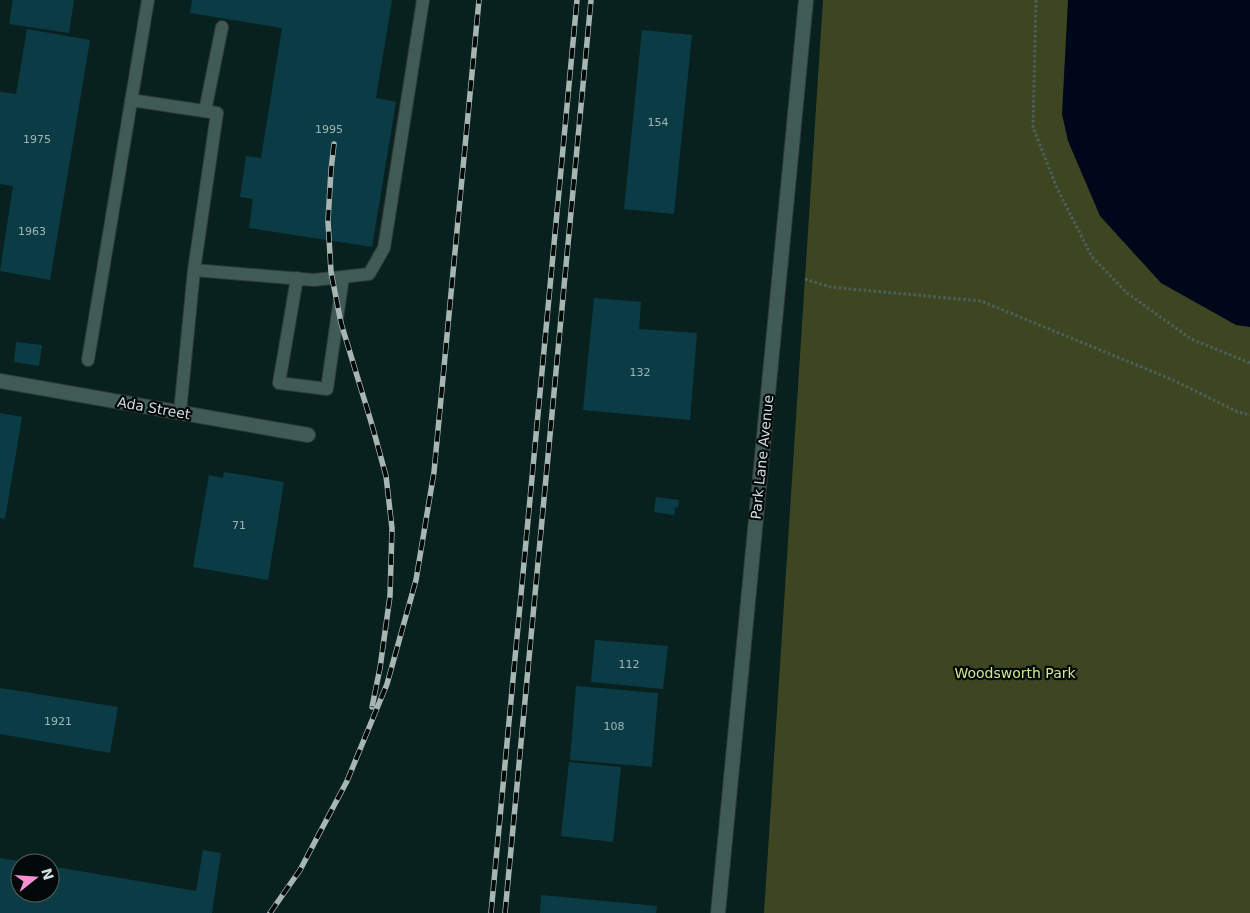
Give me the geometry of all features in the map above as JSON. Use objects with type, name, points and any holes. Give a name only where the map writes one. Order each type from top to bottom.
[{"type":"street","name":"Park Lane Avenue","points":[[718,913],[806,0]]},
{"type":"street","name":"Ada Street","points":[[0,381],[308,435]]},
{"type":"lane","points":[[88,360],[148,0]]},
{"type":"lane","points":[[194,270],[314,280],[369,274],[384,248],[423,0]]},
{"type":"lane","points":[[205,111],[222,27]]},
{"type":"lane","points":[[131,100],[217,113],[194,270],[180,412]]},
{"type":"lane","points":[[297,278],[280,383],[327,389],[343,277]]},
{"type":"path","points":[[1036,0],[1033,128],[1057,188],[1092,257],[1127,293],[1191,339],[1250,363]]},
{"type":"path","points":[[805,279],[830,287],[981,301],[1173,380],[1238,412],[1250,415]]},
{"type":"green space","name":"Woodsworth Park","points":[[823,0],[1250,0],[1250,913],[764,913]]},
{"type":"water","points":[[1068,0],[1250,0],[1250,327],[1236,325],[1161,283],[1100,216],[1068,141],[1062,114]]},
{"type":"building","points":[[13,0],[74,0],[69,33],[9,24]]},
{"type":"building","points":[[192,0],[392,0],[376,98],[396,102],[372,247],[249,228],[253,199],[240,197],[246,156],[261,158],[282,28],[190,13]]},
{"type":"building","points":[[27,29],[90,40],[50,280],[0,271],[13,186],[0,184],[0,92],[16,94]]},
{"type":"building","points":[[642,30],[692,35],[674,214],[624,209]]},
{"type":"building","points":[[594,298],[641,302],[639,329],[697,333],[690,420],[583,410]]},
{"type":"building","points":[[16,342],[42,345],[39,366],[14,362]]},
{"type":"building","points":[[0,413],[22,417],[5,519],[0,518]]},
{"type":"building","points":[[224,472],[284,482],[268,580],[193,567],[209,475],[223,478]]},
{"type":"building","points":[[656,497],[679,500],[678,508],[675,507],[674,515],[654,512]]},
{"type":"building","points":[[595,640],[668,646],[663,689],[591,682]]},
{"type":"building","points":[[576,686],[658,693],[652,767],[570,760]]},
{"type":"building","points":[[0,688],[118,707],[110,753],[0,734]]},
{"type":"building","points":[[569,762],[621,767],[613,842],[561,836]]},
{"type":"building","points":[[203,850],[221,853],[212,913],[0,913],[0,858],[10,860],[10,903],[60,903],[60,868],[196,891]]},
{"type":"building","points":[[541,895],[657,906],[656,913],[540,913]]},
{"type":"railway","points":[[270,913],[300,870],[347,781],[387,684],[416,580],[434,472],[479,0]]},
{"type":"railway","points":[[491,913],[577,0]]},
{"type":"railway","points":[[505,913],[591,0]]},
{"type":"railway","points":[[334,144],[328,221],[331,272],[341,323],[386,476],[392,528],[390,596],[380,668],[372,707]]}]
